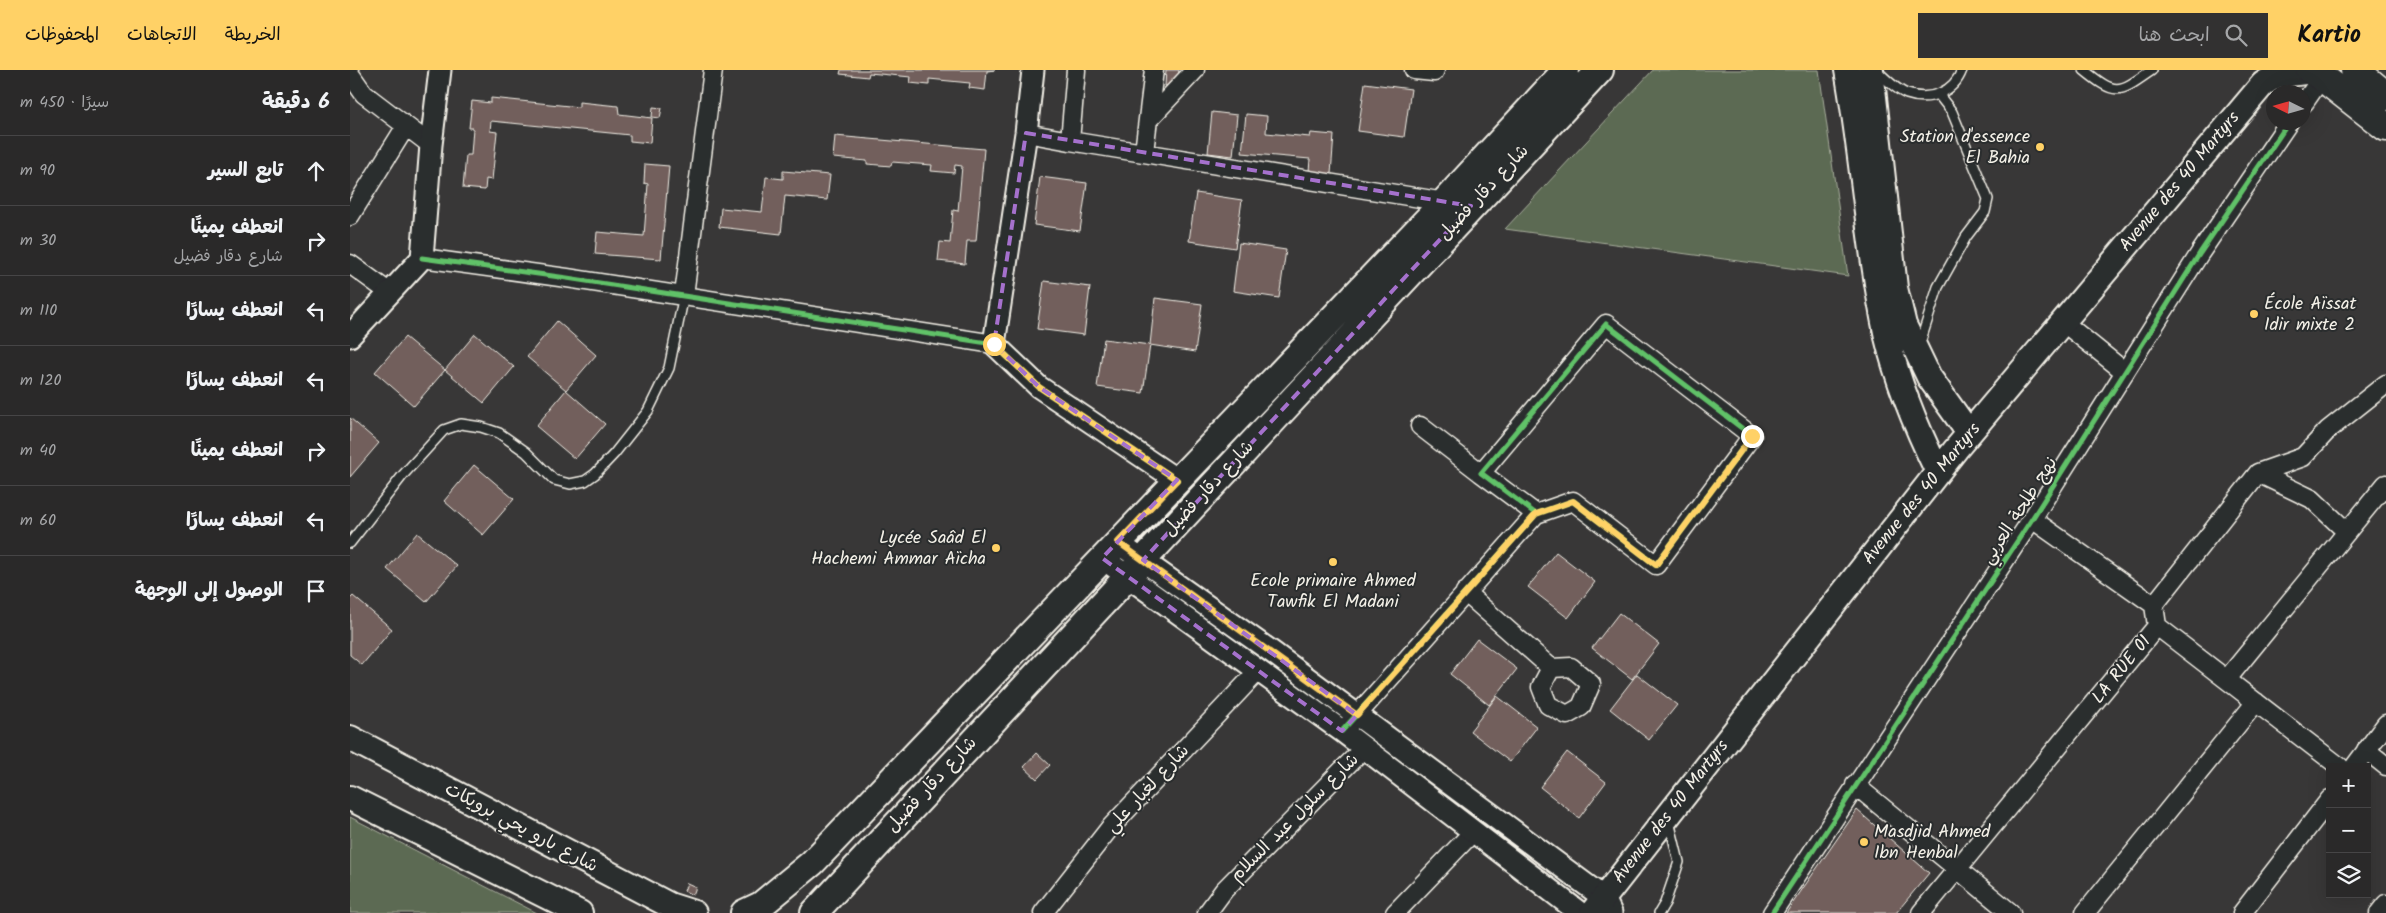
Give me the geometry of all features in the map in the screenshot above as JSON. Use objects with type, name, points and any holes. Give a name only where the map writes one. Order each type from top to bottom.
[{"type":"highway","points":[[2355,70],[2386,96]]},
{"type":"highway","points":[[2315,73],[2386,127]]},
{"type":"main road","name":"شارع دقار فضيل","points":[[744,913],[761,905],[812,863],[1444,202],[1566,70]]},
{"type":"main road","name":"شارع دقار فضيل","points":[[815,911],[1471,206],[1600,70]]},
{"type":"main road","points":[[1847,70],[1904,324],[1916,353],[1929,377],[1969,433]]},
{"type":"main road","points":[[1871,70],[1879,295],[1887,338],[1902,388],[1918,430],[1938,472]]},
{"type":"main road","points":[[2264,77],[2315,73]]},
{"type":"main road","name":"Avenue des 40 Martyrs","points":[[1602,908],[1668,817],[1969,433],[2264,77]]},
{"type":"main road","name":"شارع بارو يحي برويكات","points":[[350,738],[669,905],[694,913]]},
{"type":"main road","points":[[350,798],[580,913]]},
{"type":"street","points":[[350,336],[422,258],[431,145],[440,70]]},
{"type":"street","points":[[684,295],[713,70]]},
{"type":"street","points":[[994,344],[1034,70]]},
{"type":"street","points":[[1070,141],[1076,70]]},
{"type":"street","points":[[1144,152],[1154,70]]},
{"type":"street","points":[[1149,119],[1195,70]]},
{"type":"street","points":[[1414,70],[1434,72],[1435,70]]},
{"type":"street","points":[[2311,85],[2315,73]]},
{"type":"street","points":[[350,74],[364,94],[431,145]]},
{"type":"street","points":[[350,216],[406,126]]},
{"type":"street","name":"نهج طلحة العربي","points":[[1772,913],[2032,519],[2200,253],[2284,130]]},
{"type":"street","points":[[1026,133],[1471,206]]},
{"type":"street","points":[[422,258],[684,295],[994,344],[1039,387],[1177,480]]},
{"type":"street","points":[[350,264],[390,293]]},
{"type":"street","points":[[2062,322],[2125,372]]},
{"type":"street","points":[[1342,731],[1536,514],[1573,501],[1656,565],[1752,436],[1606,324],[1481,473]]},
{"type":"street","points":[[2032,519],[2154,605],[2258,473],[2303,457],[2328,430],[2386,384]]},
{"type":"street","points":[[1420,426],[1536,514]]},
{"type":"street","points":[[2258,473],[2312,499],[2347,532]]},
{"type":"street","points":[[2227,680],[2386,484]]},
{"type":"street","points":[[1110,550],[1259,670],[1580,913]]},
{"type":"street","points":[[1135,569],[1357,715],[1602,908]]},
{"type":"street","points":[[1465,592],[1551,668]]},
{"type":"street","name":"LA RUE 01","points":[[1921,913],[1959,870],[2158,626],[2154,605]]},
{"type":"street","points":[[2158,626],[2335,763]]},
{"type":"street","name":"شارع لغبار علي","points":[[1043,913],[1109,829],[1259,670]]},
{"type":"street","points":[[2085,913],[2256,702]]},
{"type":"street","points":[[2357,763],[2386,724]]},
{"type":"street","name":"شارع سلول عبد السلام","points":[[1207,913],[1224,890],[1364,748]]},
{"type":"street","points":[[2366,750],[2386,766]]},
{"type":"street","points":[[1855,785],[2011,913]]},
{"type":"street","points":[[2242,913],[2326,804]]},
{"type":"street","points":[[1395,913],[1474,832]]},
{"type":"street","points":[[2379,913],[2386,904]]},
{"type":"lane","points":[[1876,70],[1908,94],[1930,96],[1948,91],[1955,85],[1962,70]]},
{"type":"lane","points":[[2084,70],[2107,88],[2126,88],[2152,70]]},
{"type":"lane","points":[[1916,353],[1938,287],[1966,237],[1985,212],[1988,199],[1952,112],[1938,94]]},
{"type":"lane","points":[[350,543],[403,475],[444,430],[461,424],[481,427],[499,433],[526,452],[554,480],[570,484],[584,481],[595,474],[614,454],[648,411],[669,368],[684,295]]},
{"type":"lane","points":[[1659,913],[1666,902],[1679,862],[1668,817]]},
{"type":"highlighted area","points":[[1026,133],[1471,206],[1143,560],[1357,715],[1342,731],[1102,558],[1177,480],[1039,387],[994,344]]},
{"type":"green space","points":[[1653,70],[1819,70],[1848,276],[1505,229]]},
{"type":"green space","points":[[350,817],[537,913],[350,913]]},
{"type":"building","points":[[841,70],[995,70],[987,71],[985,90],[969,88],[970,83],[929,79],[929,85],[910,83],[911,77],[869,73],[868,77],[840,74]]},
{"type":"building","points":[[1166,70],[1179,70],[1177,87],[1165,86]]},
{"type":"building","points":[[1365,83],[1411,89],[1404,137],[1358,131]]},
{"type":"building","points":[[491,98],[579,107],[579,102],[618,106],[619,114],[652,118],[650,143],[630,141],[630,135],[491,121],[490,131],[497,132],[492,180],[486,179],[485,190],[463,188],[466,155],[471,155],[473,128],[469,128],[472,101],[491,103]]},
{"type":"building","points":[[653,107],[662,108],[660,118],[652,117]]},
{"type":"building","points":[[1212,112],[1237,115],[1233,156],[1208,153]]},
{"type":"building","points":[[1246,114],[1267,116],[1266,133],[1310,137],[1311,133],[1334,135],[1331,174],[1309,171],[1310,159],[1242,153]]},
{"type":"building","points":[[835,136],[984,149],[976,241],[967,241],[965,264],[938,261],[940,242],[950,243],[953,210],[958,211],[962,166],[955,165],[954,173],[931,171],[932,165],[892,162],[891,166],[867,164],[867,161],[833,158]]},
{"type":"building","points":[[645,164],[669,166],[661,259],[595,254],[597,232],[644,236],[648,184],[644,183]]},
{"type":"building","points":[[783,171],[830,175],[827,200],[785,196],[781,234],[719,227],[721,208],[762,212],[766,177],[783,179]]},
{"type":"building","points":[[1040,177],[1087,183],[1080,231],[1034,225]]},
{"type":"building","points":[[1196,193],[1242,200],[1235,248],[1189,241]]},
{"type":"building","points":[[1239,243],[1286,250],[1279,298],[1233,291]]},
{"type":"building","points":[[1044,281],[1090,287],[1084,335],[1037,329]]},
{"type":"building","points":[[1155,298],[1202,304],[1195,352],[1150,345]]},
{"type":"building","points":[[557,321],[596,355],[566,390],[527,357]]},
{"type":"building","points":[[475,334],[514,367],[484,403],[445,370]]},
{"type":"building","points":[[405,337],[445,370],[414,406],[375,372]]},
{"type":"building","points":[[1104,339],[1150,345],[1143,393],[1097,387]]},
{"type":"building","points":[[566,390],[605,424],[575,459],[536,426]]},
{"type":"building","points":[[350,418],[379,443],[350,477]]},
{"type":"building","points":[[474,465],[514,499],[483,535],[444,501]]},
{"type":"building","points":[[417,533],[457,566],[426,602],[387,569]]},
{"type":"building","points":[[1556,552],[1595,582],[1568,618],[1528,587]]},
{"type":"building","points":[[353,596],[392,629],[362,665],[350,655],[350,599]]},
{"type":"building","points":[[1619,613],[1659,644],[1632,679],[1592,648]]},
{"type":"building","points":[[1477,639],[1517,669],[1489,705],[1450,674]]},
{"type":"building","points":[[1637,674],[1677,705],[1649,740],[1610,709]]},
{"type":"building","points":[[1497,696],[1537,727],[1510,762],[1470,731]]},
{"type":"building","points":[[1567,752],[1606,782],[1579,818],[1540,787]]},
{"type":"building","points":[[1037,753],[1050,765],[1037,779],[1024,767]]},
{"type":"building","name":"Masdjid Ahmed Ibn Henbal","points":[[1857,810],[1929,873],[1896,913],[1786,913]]},
{"type":"building","points":[[687,883],[696,887],[693,895],[684,891]]},
{"type":"cycle path","points":[[1772,913],[2032,519],[2200,253],[2284,130]]},
{"type":"cycle path","points":[[422,258],[567,278],[994,344],[1039,387],[1177,480]]},
{"type":"cycle path","points":[[1342,731],[1536,514],[1573,501],[1656,565],[1752,436],[1606,324],[1481,473],[1536,514]]},
{"type":"place","name":"Station d'essence El Bahia","points":[[2040,147]]},
{"type":"place","name":"École Aïssat Idir mixte 2","points":[[2254,314]]},
{"type":"place","name":"Lycée Saâd El Hachemi Ammar Aïcha","points":[[996,548]]},
{"type":"place","name":"Ecole primaire Ahmed Tawfik El Madani","points":[[1333,562]]},
{"type":"place","name":"Masdjid Ahmed Ibn Henbal","points":[[1864,842]]},
{"type":"route","points":[[994,344],[1039,387],[1177,480],[1118,542],[1357,715],[1536,514],[1573,501],[1656,565],[1752,436]]}]
